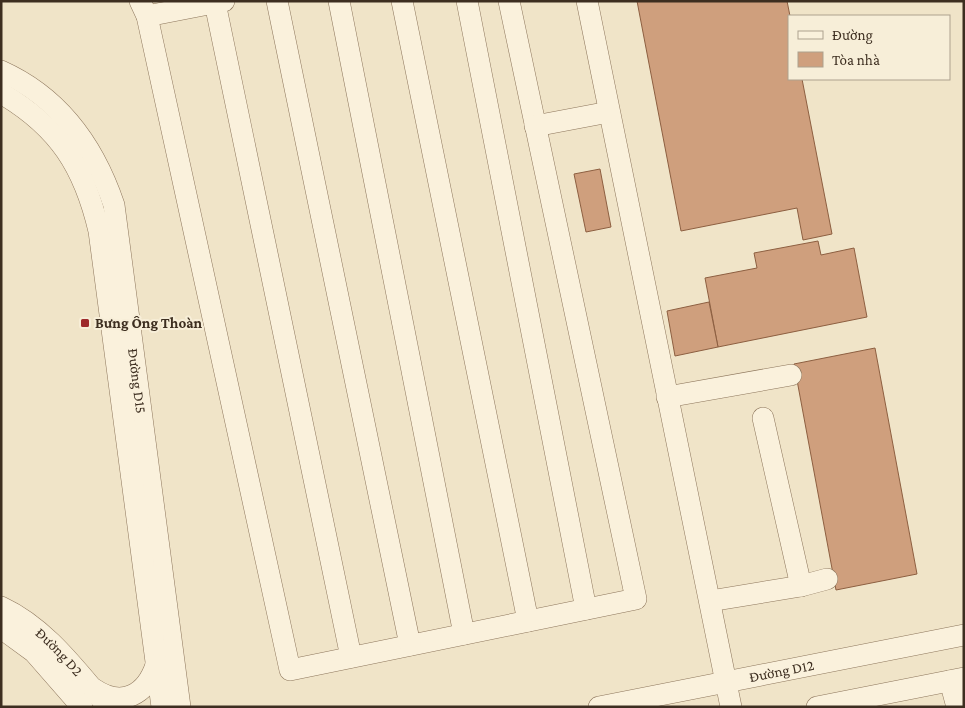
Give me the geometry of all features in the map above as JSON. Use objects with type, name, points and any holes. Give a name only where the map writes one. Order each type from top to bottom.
[{"type":"street","points":[[277,1],[410,645]]},
{"type":"street","points":[[339,1],[464,634]]},
{"type":"street","points":[[402,1],[528,621]]},
{"type":"street","points":[[466,1],[586,609]]},
{"type":"street","points":[[351,657],[220,2],[143,8],[290,670],[636,599],[509,1]]},
{"type":"street","points":[[587,1],[731,707]]},
{"type":"street","name":"Đường D15","points":[[1,71],[27,84],[43,95],[74,128],[99,167],[114,205],[180,707]]},
{"type":"street","name":"Đường D15","points":[[1,93],[30,112],[59,139],[74,160],[93,206],[99,231],[162,707]]},
{"type":"street","points":[[535,126],[609,112]]},
{"type":"street","points":[[667,397],[790,375]]},
{"type":"street","points":[[764,418],[801,586]]},
{"type":"street","points":[[710,601],[801,586],[827,579]]},
{"type":"street","name":"Đường D2","points":[[1,607],[26,621],[44,636],[108,707]]},
{"type":"street","name":"Đường D2","points":[[1,628],[34,652],[82,707]]},
{"type":"street","name":"Đường D12","points":[[599,707],[964,635]]},
{"type":"street","points":[[89,686],[105,696],[124,699],[142,690],[151,678],[156,665]]},
{"type":"street","points":[[817,707],[957,679],[957,707]]},
{"type":"building","points":[[637,1],[787,1],[790,15],[788,15],[788,80],[802,80],[832,234],[803,240],[797,208],[681,231]]},
{"type":"building","points":[[600,169],[611,227],[586,232],[574,174]]},
{"type":"building","points":[[818,241],[821,255],[854,248],[867,317],[718,347],[705,278],[757,268],[754,253]]},
{"type":"building","points":[[709,302],[718,347],[675,356],[667,311]]},
{"type":"building","points":[[875,348],[917,574],[836,590],[794,364]]},
{"type":"place","name":"Bưng Ông Thoàn","points":[[85,323]]}]
